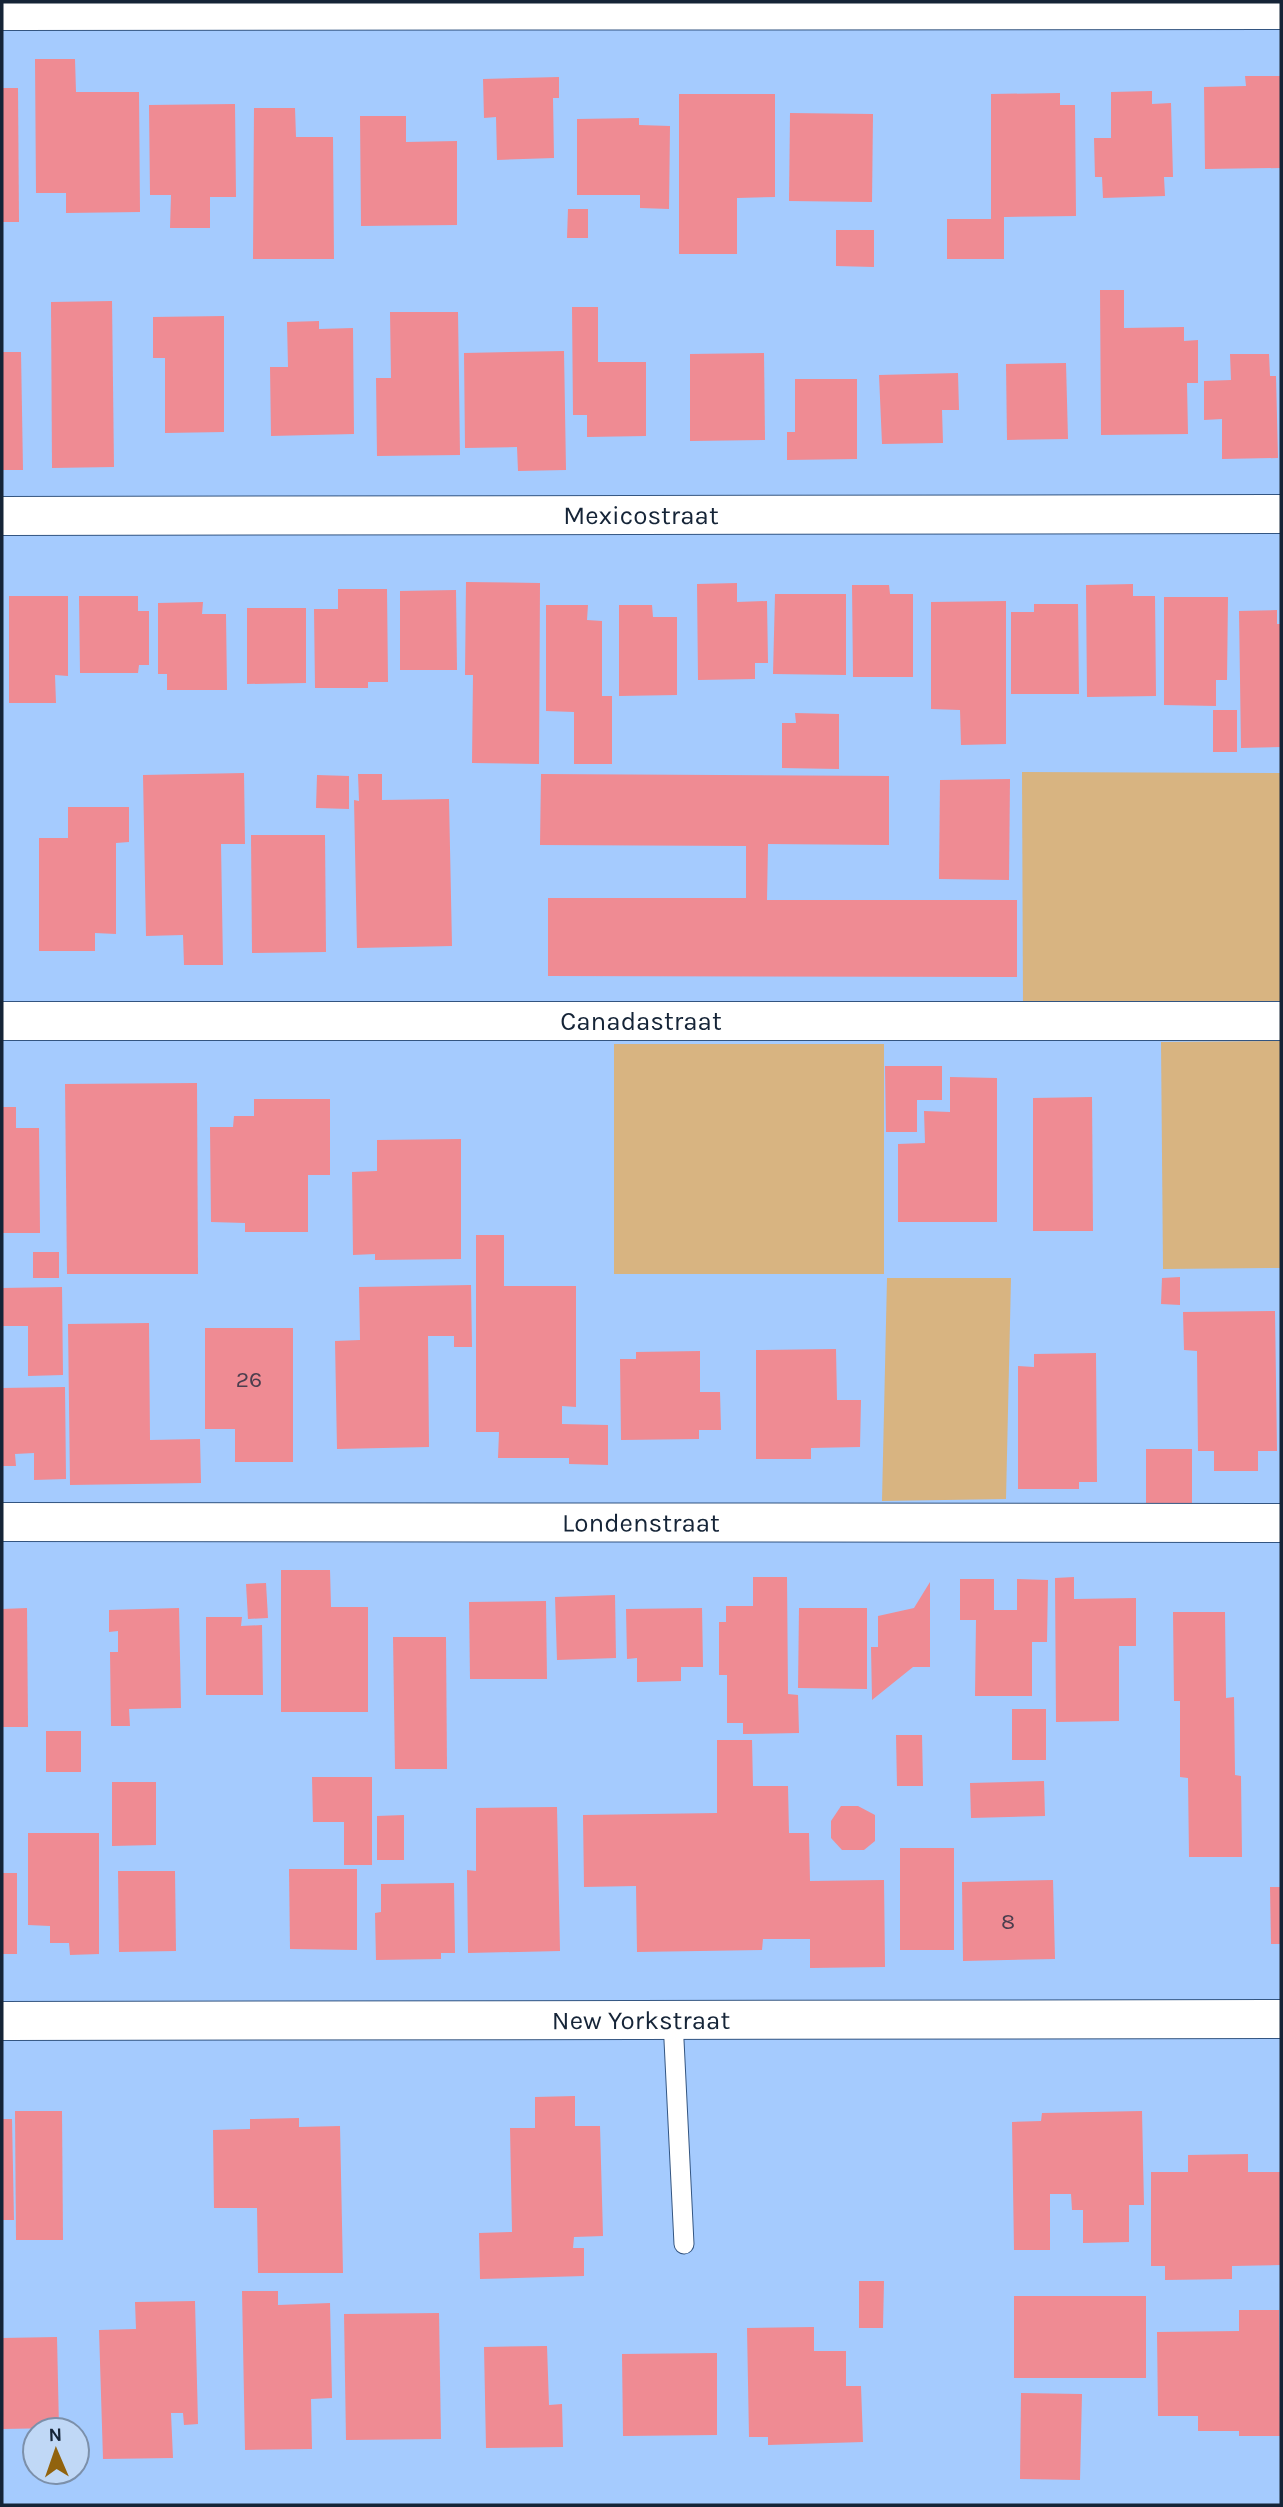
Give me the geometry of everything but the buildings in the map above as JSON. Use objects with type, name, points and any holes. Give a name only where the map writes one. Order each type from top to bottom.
[{"type":"street","points":[[2,11],[1281,10]]},
{"type":"street","name":"Mexicostraat","points":[[2,516],[1281,514]]},
{"type":"street","name":"Canadastraat","points":[[2,1021],[1281,1021]]},
{"type":"street","name":"Londenstraat","points":[[2,1522],[1281,1523]]},
{"type":"street","name":"New Yorkstraat","points":[[2,2021],[1281,2019]]},
{"type":"lane","points":[[673,2020],[684,2244]]},
{"type":"shaded area","points":[[1022,772],[1281,773],[1281,1007],[1023,1007]]},
{"type":"shaded area","points":[[1281,1041],[1281,1268],[1163,1269],[1161,1042]]},
{"type":"shaded area","points":[[614,1044],[884,1044],[884,1274],[614,1274]]},
{"type":"shaded area","points":[[887,1278],[1011,1278],[1006,1499],[882,1501]]}]
